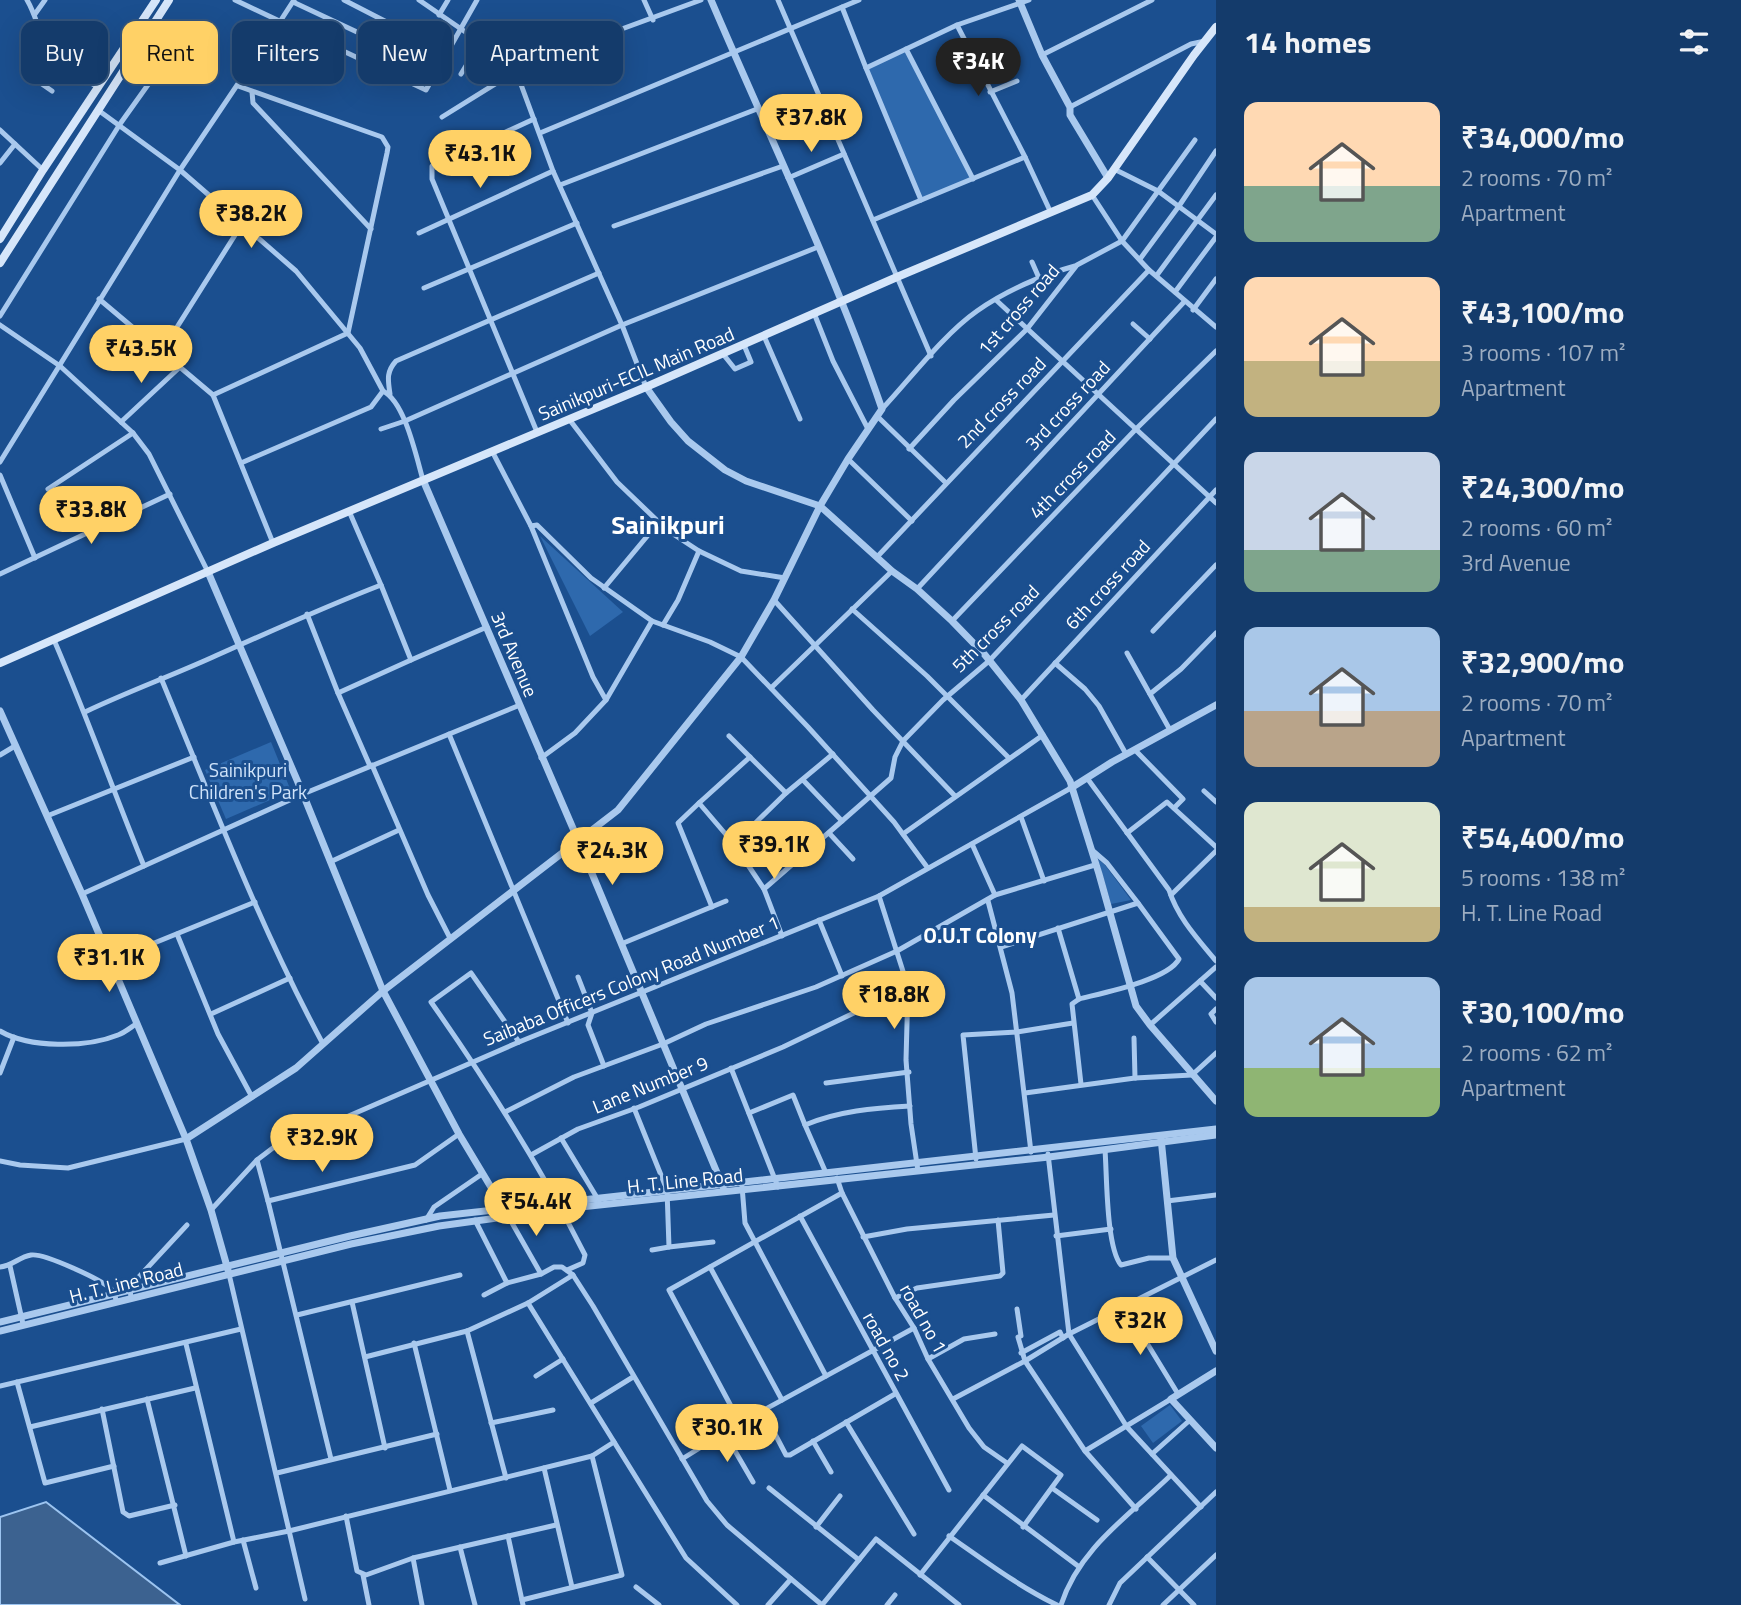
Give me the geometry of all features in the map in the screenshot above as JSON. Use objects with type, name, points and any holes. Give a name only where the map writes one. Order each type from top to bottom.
[{"type":"main road","points":[[0,263],[169,0]]},
{"type":"main road","points":[[0,239],[154,1]]},
{"type":"main road","name":"Sainikpuri-ECIL Main Road","points":[[0,663],[273,543],[646,387],[1093,195],[1216,27]]},
{"type":"main road","points":[[17,211],[28,219]]},
{"type":"street","points":[[27,0],[38,21]]},
{"type":"street","points":[[36,14],[45,0]]},
{"type":"street","points":[[235,0],[358,57]]},
{"type":"street","points":[[344,0],[385,21]]},
{"type":"street","points":[[420,0],[466,32]]},
{"type":"street","points":[[439,15],[448,0]]},
{"type":"street","points":[[452,44],[477,0]]},
{"type":"street","points":[[644,0],[653,20]]},
{"type":"street","points":[[623,30],[701,0]]},
{"type":"street","points":[[711,0],[862,352],[879,413],[909,449],[946,483]]},
{"type":"street","points":[[778,0],[931,356]]},
{"type":"street","points":[[540,132],[560,126],[859,0]]},
{"type":"street","points":[[866,68],[957,25],[1029,0]]},
{"type":"street","points":[[1042,55],[1152,0]]},
{"type":"street","points":[[281,20],[293,1],[358,32]]},
{"type":"street","points":[[1020,2],[1042,55],[1070,107],[1070,114],[1108,178]]},
{"type":"street","points":[[842,7],[921,200]]},
{"type":"street","points":[[957,25],[1051,213]]},
{"type":"street","points":[[1070,107],[1191,44],[1205,41]]},
{"type":"street","points":[[906,49],[973,179]]},
{"type":"street","points":[[461,74],[466,66]]},
{"type":"street","points":[[990,93],[1017,80]]},
{"type":"street","points":[[42,84],[52,91]]},
{"type":"street","points":[[93,84],[99,88]]},
{"type":"street","points":[[0,316],[120,124],[149,84]]},
{"type":"street","points":[[414,84],[426,90],[429,84]]},
{"type":"street","points":[[442,117],[495,84]]},
{"type":"street","points":[[521,84],[553,171],[622,325],[646,387],[688,441],[725,470],[746,481],[820,506],[892,572],[917,589],[952,621],[1021,699],[1070,781],[1136,1006],[1216,1101]]},
{"type":"street","points":[[0,462],[180,170],[238,86],[382,137],[387,142],[387,153],[348,333]]},
{"type":"street","points":[[252,92],[253,103],[371,229]]},
{"type":"street","points":[[560,185],[757,109]]},
{"type":"street","points":[[97,110],[120,124],[180,170],[296,271],[360,348],[383,391],[390,394]]},
{"type":"street","points":[[534,119],[432,166],[432,179],[537,432]]},
{"type":"street","points":[[0,130],[43,170]]},
{"type":"street","points":[[1122,241],[1195,140]]},
{"type":"street","points":[[0,163],[15,144]]},
{"type":"street","points":[[1140,259],[1216,151]]},
{"type":"street","points":[[788,178],[844,154]]},
{"type":"street","points":[[873,220],[1025,158]]},
{"type":"street","points":[[614,226],[783,166]]},
{"type":"street","points":[[1114,169],[1158,191],[1216,235],[1175,292]]},
{"type":"street","points":[[419,233],[553,171]]},
{"type":"street","points":[[1157,275],[1216,194]]},
{"type":"street","points":[[1093,195],[1122,241],[1149,270],[1216,327]]},
{"type":"street","points":[[424,288],[577,223]]},
{"type":"street","points":[[162,351],[242,224]]},
{"type":"street","name":"1st cross road","points":[[909,449],[954,400],[1027,329],[1077,265],[1122,241]]},
{"type":"street","points":[[381,429],[405,421],[622,325],[818,247]]},
{"type":"street","points":[[1032,262],[1040,278]]},
{"type":"street","points":[[0,1161],[68,1168],[186,1139],[296,1068],[383,991],[618,810],[741,657],[774,600],[820,506],[879,413],[966,320],[996,300],[1040,278],[1077,265]]},
{"type":"street","name":"2nd cross road","points":[[877,557],[1149,270]]},
{"type":"street","points":[[423,480],[405,421],[390,394],[387,376],[389,368],[396,361],[599,273]]},
{"type":"street","points":[[1194,310],[1216,279]]},
{"type":"street","points":[[99,299],[213,395],[273,543]]},
{"type":"street","points":[[996,300],[1216,503]]},
{"type":"street","name":"3rd cross road","points":[[917,589],[1184,302]]},
{"type":"street","points":[[814,313],[834,361],[868,429]]},
{"type":"street","points":[[1133,324],[1150,338]]},
{"type":"street","points":[[0,325],[60,366],[133,433],[149,454],[208,572],[240,645],[383,991],[459,1134],[541,1274]]},
{"type":"street","points":[[213,395],[348,333]]},
{"type":"street","points":[[764,336],[800,419]]},
{"type":"street","points":[[723,354],[735,369],[751,362],[744,345]]},
{"type":"street","name":"4th cross road","points":[[952,621],[1136,429],[1216,351]]},
{"type":"street","points":[[121,422],[180,367]]},
{"type":"street","points":[[242,463],[371,407],[383,391]]},
{"type":"street","points":[[569,419],[617,482],[659,522],[699,551],[741,571],[785,578]]},
{"type":"street","name":"5th cross road","points":[[764,889],[891,778],[895,757],[903,741],[989,660],[1216,419]]},
{"type":"street","points":[[48,489],[133,433]]},
{"type":"street","points":[[492,450],[531,526],[593,677],[606,700]]},
{"type":"street","points":[[848,459],[912,521]]},
{"type":"street","points":[[0,475],[36,558]]},
{"type":"street","name":"3rd Avenue","points":[[423,480],[723,1187]]},
{"type":"street","name":"6th cross road","points":[[1021,699],[1216,490]]},
{"type":"street","points":[[0,574],[170,494]]},
{"type":"street","points":[[349,511],[411,660]]},
{"type":"street","points":[[604,588],[659,522]]},
{"type":"street","points":[[531,526],[537,525],[545,531],[591,578],[652,621],[710,642],[741,657],[903,834],[927,867]]},
{"type":"street","points":[[663,625],[678,600],[699,551]]},
{"type":"street","points":[[1153,631],[1216,565]]},
{"type":"street","points":[[771,688],[892,572]]},
{"type":"street","points":[[85,712],[307,614],[382,585]]},
{"type":"street","points":[[774,600],[954,796]]},
{"type":"street","points":[[852,608],[1008,757]]},
{"type":"street","points":[[307,614],[338,693],[428,895],[450,938]]},
{"type":"street","points":[[541,758],[575,733],[606,700],[652,621]]},
{"type":"street","points":[[338,693],[487,627]]},
{"type":"street","points":[[1150,694],[1181,669],[1216,634]]},
{"type":"street","points":[[54,639],[144,866]]},
{"type":"street","points":[[1127,653],[1170,730]]},
{"type":"street","points":[[1055,663],[1085,689],[1099,706],[1126,754]]},
{"type":"street","points":[[161,678],[255,902],[296,994],[323,1044]]},
{"type":"street","points":[[82,894],[303,794],[520,705]]},
{"type":"street","points":[[1071,788],[1126,754],[1215,708]]},
{"type":"street","points":[[0,710],[186,1139],[211,1210],[228,1270],[305,1599]]},
{"type":"street","points":[[449,734],[568,1023]]},
{"type":"street","points":[[903,834],[1042,735]]},
{"type":"street","points":[[730,736],[786,793]]},
{"type":"street","points":[[0,755],[15,746]]},
{"type":"street","points":[[1135,750],[1183,799],[1174,808]]},
{"type":"street","points":[[734,844],[786,793],[832,754]]},
{"type":"street","points":[[47,816],[194,757]]},
{"type":"street","points":[[712,907],[678,823],[750,757]]},
{"type":"street","points":[[1087,778],[1171,895],[1184,922],[1216,961]]},
{"type":"street","points":[[803,780],[842,821]]},
{"type":"street","name":"Saibaba Officers Colony Road Number 1","points":[[211,1210],[257,1160],[282,1141],[344,1118],[473,1061],[879,896],[1071,788]]},
{"type":"street","points":[[1204,791],[1216,802]]},
{"type":"street","points":[[1127,833],[1167,802],[1216,849],[1171,895]]},
{"type":"street","points":[[699,803],[734,844],[764,889],[782,936]]},
{"type":"street","points":[[1021,817],[1044,881]]},
{"type":"street","points":[[330,862],[399,830]]},
{"type":"street","points":[[829,833],[853,859]]},
{"type":"street","points":[[972,844],[995,895]]},
{"type":"street","points":[[1081,1084],[1072,1004],[1079,999],[1130,986],[1160,974],[1177,964],[1179,959],[1107,863],[1090,848]]},
{"type":"street","points":[[505,1112],[573,1077],[663,1044],[706,1024],[842,976],[897,951],[995,895],[1095,865]]},
{"type":"street","points":[[879,896],[908,988],[906,1060],[917,1167]]},
{"type":"street","points":[[621,944],[726,901]]},
{"type":"street","points":[[988,901],[1012,993],[1031,1154]]},
{"type":"street","points":[[110,961],[255,902]]},
{"type":"street","points":[[1001,947],[1138,903]]},
{"type":"street","points":[[819,920],[842,976]]},
{"type":"street","points":[[1058,928],[1079,999]]},
{"type":"street","points":[[177,934],[218,1034],[252,1097]]},
{"type":"street","points":[[1150,1025],[1216,967]]},
{"type":"street","points":[[519,1042],[471,973],[431,1002],[473,1061],[560,1205],[585,1255],[583,1264],[567,1270]]},
{"type":"street","points":[[578,977],[592,1013],[588,1026],[604,1066]]},
{"type":"street","points":[[211,1014],[290,978]]},
{"type":"street","points":[[1200,981],[1216,998]]},
{"type":"street","name":"Lane Number 9","points":[[531,1155],[561,1138],[783,1047],[908,988]]},
{"type":"street","points":[[1216,1009],[1210,1013],[1216,1022]]},
{"type":"street","points":[[976,1165],[963,1035],[1017,1032],[1073,1023]]},
{"type":"street","points":[[0,1031],[14,1037],[61,1046],[117,1036],[136,1024]]},
{"type":"street","points":[[0,1073],[14,1037]]},
{"type":"street","points":[[1134,1038],[1135,1078]]},
{"type":"street","points":[[1025,1093],[1081,1084],[1192,1074],[1216,1053]]},
{"type":"street","points":[[732,1068],[778,1187]]},
{"type":"street","points":[[826,1083],[909,1072]]},
{"type":"street","points":[[749,1114],[793,1095],[826,1173]]},
{"type":"street","points":[[805,1125],[822,1116],[910,1106]]},
{"type":"street","points":[[634,1108],[667,1193],[669,1247]]},
{"type":"street","name":"H. T. Line Road","points":[[1048,1152],[1105,1150],[1216,1129]]},
{"type":"street","points":[[268,1201],[415,1165],[459,1134]]},
{"type":"street","name":"H. T. Line Road","points":[[0,1322],[22,1320],[130,1294],[426,1219],[723,1187],[778,1187],[836,1176],[917,1167],[976,1165],[1031,1154],[1216,1135]]},
{"type":"street","points":[[561,1138],[599,1201]]},
{"type":"street","points":[[1161,1139],[1173,1258],[1216,1351]]},
{"type":"street","points":[[1105,1150],[1116,1259],[1121,1265],[1149,1258],[1173,1258]]},
{"type":"street","points":[[1048,1152],[1069,1334],[1127,1427],[1201,1507]]},
{"type":"street","name":"H. T. Line Road","points":[[917,1167],[975,1156],[1031,1154]]},
{"type":"street","points":[[257,1160],[298,1315],[331,1459]]},
{"type":"street","name":"H. T. Line Road","points":[[742,1186],[775,1178],[826,1173],[836,1176]]},
{"type":"street","points":[[426,1228],[426,1219],[433,1207],[482,1174]]},
{"type":"street","name":"road no 1","points":[[836,1176],[863,1237],[914,1328],[928,1359],[980,1442],[1007,1463]]},
{"type":"street","points":[[742,1186],[745,1223],[826,1376]]},
{"type":"street","points":[[740,1423],[669,1290],[842,1193]]},
{"type":"street","points":[[1167,1201],[1216,1195]]},
{"type":"street","name":"H. T. Line Road","points":[[283,1257],[506,1212]]},
{"type":"street","points":[[863,1237],[907,1229],[1054,1215]]},
{"type":"street","name":"road no 2","points":[[800,1216],[948,1490]]},
{"type":"street","points":[[475,1220],[508,1283]]},
{"type":"street","points":[[895,1298],[917,1287],[1000,1276],[1003,1273],[998,1220]]},
{"type":"street","points":[[130,1294],[150,1263],[187,1225]]},
{"type":"street","points":[[1056,1236],[1111,1229]]},
{"type":"street","points":[[652,1250],[713,1242]]},
{"type":"street","points":[[0,1267],[10,1266],[30,1255],[45,1255],[105,1285],[115,1297]]},
{"type":"street","points":[[953,1399],[1025,1362],[1069,1334],[1216,1260]]},
{"type":"street","points":[[10,1266],[22,1320]]},
{"type":"street","points":[[710,1266],[782,1400]]},
{"type":"street","points":[[484,1295],[508,1283],[554,1268],[562,1267],[573,1275],[707,1502],[727,1525],[822,1605],[876,1539],[959,1605]]},
{"type":"street","points":[[298,1315],[460,1275]]},
{"type":"street","points":[[365,1357],[467,1332],[528,1303],[573,1275]]},
{"type":"street","points":[[352,1302],[385,1448]]},
{"type":"street","points":[[528,1303],[686,1558],[737,1605]]},
{"type":"street","points":[[1125,1307],[1174,1397],[1190,1420],[1216,1448]]},
{"type":"street","points":[[1017,1309],[1021,1336],[1018,1337],[1025,1362],[1084,1451],[1136,1509]]},
{"type":"street","name":"H. T. Line Road","points":[[0,1331],[22,1320]]},
{"type":"street","points":[[682,1459],[724,1432],[914,1328]]},
{"type":"street","points":[[0,1386],[241,1329]]},
{"type":"street","points":[[467,1332],[506,1478]]},
{"type":"street","points":[[1021,1353],[1060,1332],[1063,1338]]},
{"type":"street","points":[[928,1359],[964,1339],[995,1334]]},
{"type":"street","points":[[414,1343],[450,1490]]},
{"type":"street","points":[[186,1344],[234,1542]]},
{"type":"street","points":[[536,1376],[563,1359]]},
{"type":"street","points":[[1084,1451],[1216,1371]]},
{"type":"street","points":[[591,1403],[633,1377]]},
{"type":"street","points":[[17,1382],[45,1483],[114,1466]]},
{"type":"street","points":[[30,1427],[195,1388]]},
{"type":"street","points":[[775,1434],[788,1456],[895,1394]]},
{"type":"street","points":[[147,1399],[186,1556]]},
{"type":"street","points":[[102,1409],[123,1512],[129,1517],[175,1504]]},
{"type":"street","points":[[491,1423],[553,1409]]},
{"type":"street","points":[[1152,1454],[1190,1420]]},
{"type":"street","points":[[846,1422],[914,1534]]},
{"type":"street","points":[[724,1432],[752,1482]]},
{"type":"street","points":[[277,1473],[437,1434]]},
{"type":"street","points":[[813,1441],[831,1472]]},
{"type":"street","points":[[160,1563],[234,1542],[289,1531],[592,1456],[614,1442]]},
{"type":"street","points":[[920,1575],[1022,1446],[1061,1475],[1023,1527]]},
{"type":"street","points":[[508,1536],[523,1603],[622,1575],[592,1456]]},
{"type":"street","points":[[544,1468],[572,1587]]},
{"type":"street","points":[[949,1536],[1030,1592],[1059,1605],[1078,1566],[1099,1541],[1171,1475]]},
{"type":"street","points":[[769,1488],[859,1560]]},
{"type":"street","points":[[1052,1488],[1097,1520]]},
{"type":"street","points":[[1109,1605],[1120,1583],[1216,1492]]},
{"type":"street","points":[[816,1527],[840,1496]]},
{"type":"street","points":[[984,1496],[1078,1566]]},
{"type":"street","points":[[346,1516],[357,1571],[363,1575],[413,1558],[556,1525]]},
{"type":"street","points":[[243,1540],[256,1588]]},
{"type":"street","points":[[460,1547],[475,1605]]},
{"type":"street","points":[[1163,1605],[1216,1555]]},
{"type":"street","points":[[1147,1557],[1194,1605]]},
{"type":"street","points":[[413,1558],[422,1605]]},
{"type":"street","points":[[363,1575],[369,1605]]},
{"type":"street","points":[[768,1605],[791,1579]]},
{"type":"street","points":[[636,1587],[659,1605]]},
{"type":"street","points":[[887,1605],[895,1595]]},
{"type":"street","points":[[648,1605],[653,1600]]},
{"type":"green space","points":[[906,49],[973,179],[921,200],[866,68]]},
{"type":"green space","points":[[540,536],[623,612],[590,636]]},
{"type":"green space","name":"Sainikpuri Children's Park","points":[[271,742],[291,791],[226,819],[205,770]]},
{"type":"green space","points":[[1098,859],[1105,865],[1131,900],[1111,904]]},
{"type":"green space","points":[[1170,1405],[1182,1421],[1153,1443],[1141,1426]]},
{"type":"shaded area","points":[[46,1502],[180,1605],[0,1605],[0,1517]]},
{"type":"district","name":"Sainikpuri","points":[[668,524]]},
{"type":"district","name":"O.U.T Colony","points":[[980,935]]}]
